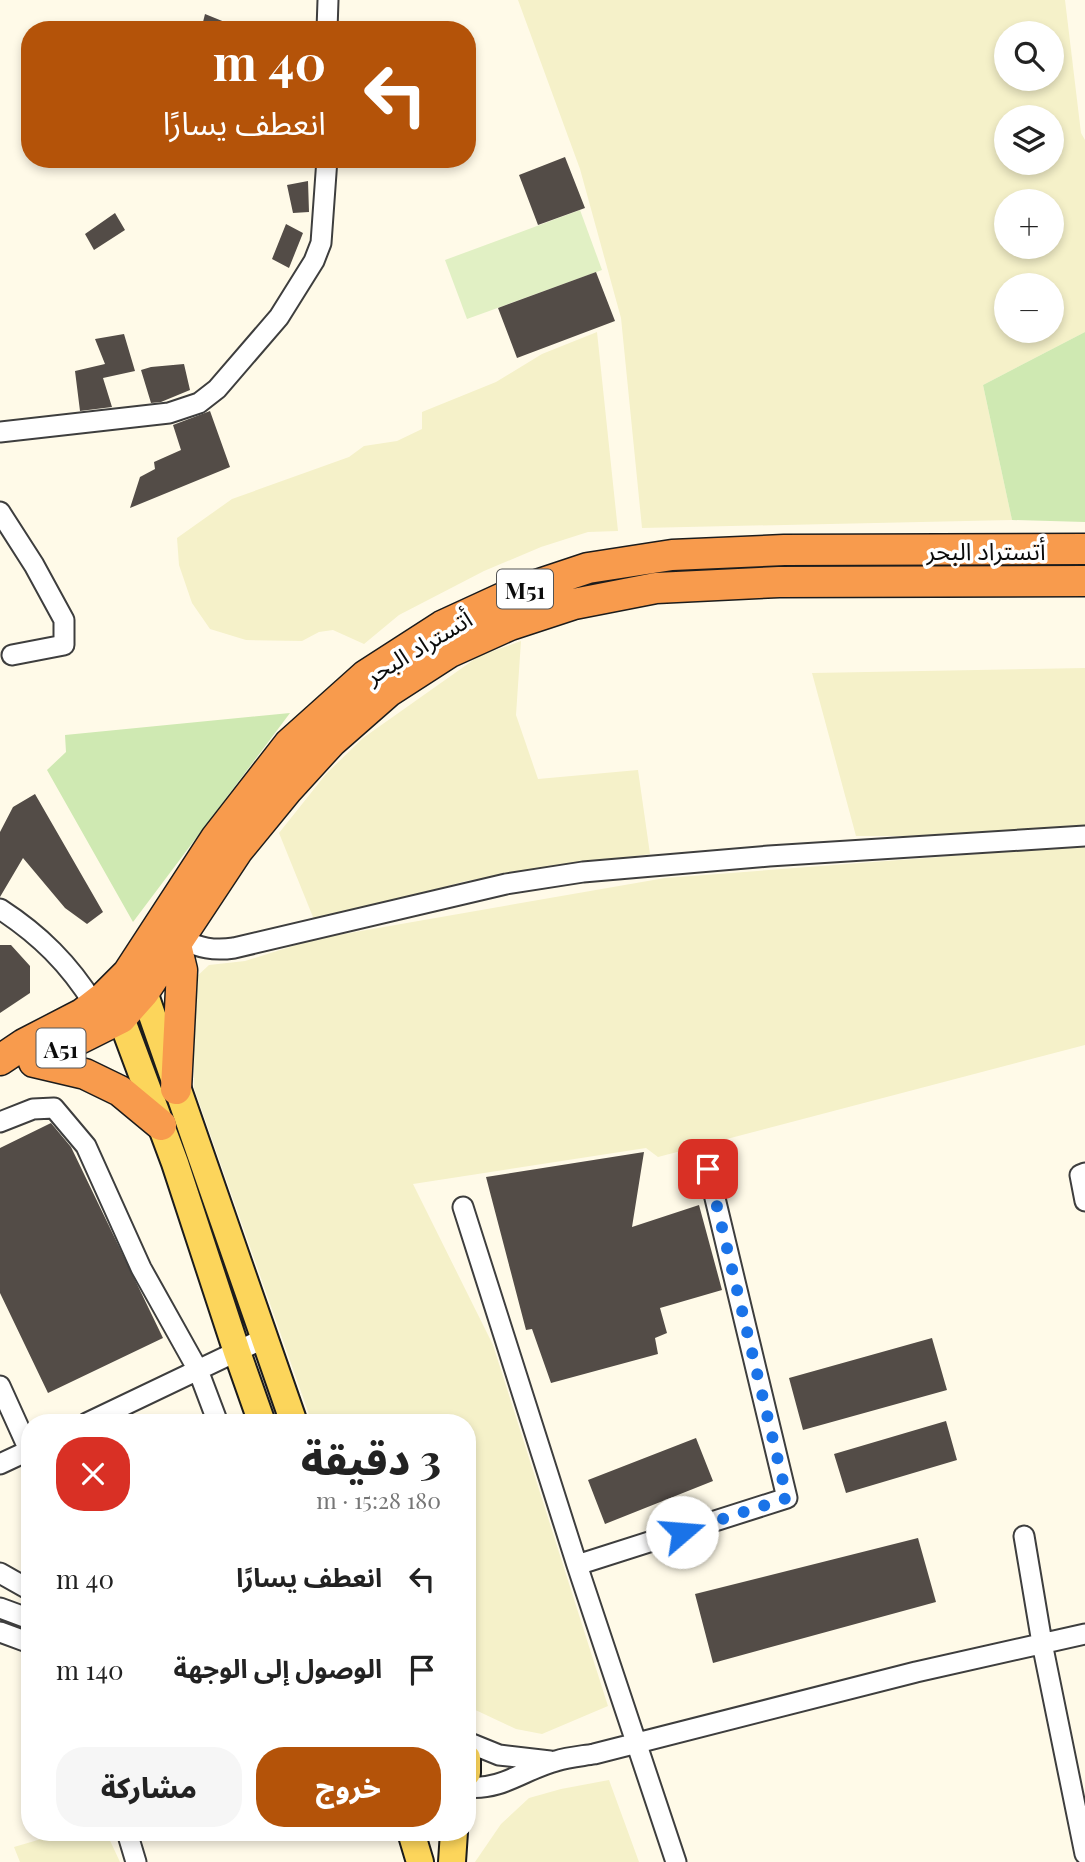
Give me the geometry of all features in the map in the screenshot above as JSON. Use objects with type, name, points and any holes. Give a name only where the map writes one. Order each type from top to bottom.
[{"type":"highway","name":"أتستراد البحر","points":[[136,982],[216,838],[289,744],[366,675],[442,626],[516,592],[588,568],[672,555],[785,550],[1085,550]]},
{"type":"highway","name":"أتستراد البحر","points":[[136,982],[178,942],[238,849],[331,742],[388,692],[450,652],[510,625],[574,604],[656,588],[779,582],[1085,581]]},
{"type":"highway","points":[[176,1089],[183,970],[178,942]]},
{"type":"highway","name":"A51","points":[[0,1072],[34,1062],[136,982]]},
{"type":"highway","name":"A51","points":[[0,1060],[24,1044],[82,1014],[106,1006]]},
{"type":"highway","points":[[34,1062],[85,1074],[120,1091],[161,1125]]},
{"type":"main road","points":[[136,982],[291,1414]]},
{"type":"main road","points":[[106,1006],[161,1125],[259,1414]]},
{"type":"main road","points":[[414,1841],[420,1862]]},
{"type":"main road","points":[[452,1862],[453,1841]]},
{"type":"street","points":[[327,21],[328,0]]},
{"type":"street","points":[[0,432],[169,413],[199,403],[217,389],[279,317],[314,261],[321,243],[326,168]]},
{"type":"street","points":[[0,513],[34,565],[64,620],[64,645],[12,655]]},
{"type":"street","points":[[178,942],[213,951],[234,948],[506,884],[583,872],[769,856],[1085,836]]},
{"type":"street","points":[[0,909],[26,926],[106,1006]]},
{"type":"street","points":[[0,1122],[33,1109],[54,1108],[86,1146],[141,1268],[198,1370],[215,1414]]},
{"type":"street","points":[[577,1565],[787,1498],[708,1169]]},
{"type":"street","points":[[1085,1173],[1080,1175],[1085,1201]]},
{"type":"street","points":[[463,1208],[577,1565],[676,1862]]},
{"type":"street","points":[[106,1414],[265,1338]]},
{"type":"street","points":[[0,1386],[21,1432]]},
{"type":"street","points":[[0,1464],[21,1454]]},
{"type":"street","points":[[1024,1536],[1042,1643],[1085,1854]]},
{"type":"street","points":[[0,1573],[21,1585]]},
{"type":"street","points":[[0,1608],[21,1616]]},
{"type":"street","points":[[0,1632],[21,1640]]},
{"type":"street","points":[[476,1787],[499,1785],[555,1761],[916,1672],[1085,1634]]},
{"type":"street","points":[[476,1747],[515,1758],[555,1761]]},
{"type":"street","points":[[130,1841],[136,1862]]},
{"type":"shaded area","points":[[518,0],[1065,0],[1081,133],[1085,140],[1085,332],[1064,343],[1064,273],[994,273],[994,343],[1064,343],[983,385],[1012,520],[642,528],[621,318],[580,169]]},
{"type":"shaded area","points":[[597,332],[618,531],[588,532],[541,547],[484,571],[399,615],[364,644],[333,630],[319,632],[302,641],[246,640],[210,629],[192,603],[179,565],[177,538],[232,499],[349,457],[364,446],[397,441],[422,429],[422,412],[496,382],[542,354]]},
{"type":"shaded area","points":[[521,641],[516,715],[538,779],[638,770],[650,854],[466,881],[315,922],[279,833],[326,774],[363,738],[479,656]]},
{"type":"shaded area","points":[[1085,668],[1085,836],[856,836],[812,673]]},
{"type":"shaded area","points":[[1082,846],[1085,848],[1085,1045],[658,1157],[646,1148],[413,1184],[493,1345],[608,1706],[542,1734],[516,1729],[476,1710],[476,1414],[309,1414],[194,1088],[194,979],[209,965],[245,961],[315,939],[665,878]]},
{"type":"shaded area","points":[[609,1780],[639,1862],[475,1862],[501,1824],[529,1798]]},
{"type":"shaded area","points":[[34,1841],[110,1841],[120,1862],[20,1862],[14,1847]]},
{"type":"green space","points":[[580,210],[602,270],[467,319],[445,260]]},
{"type":"green space","points":[[1085,332],[1085,522],[1012,520],[983,385]]},
{"type":"green space","points":[[290,713],[133,922],[47,770],[66,752],[65,735]]},
{"type":"building","points":[[205,14],[222,21],[203,21]]},
{"type":"building","points":[[565,157],[585,208],[538,225],[519,175]]},
{"type":"building","points":[[308,181],[309,212],[293,213],[287,185]]},
{"type":"building","points":[[115,213],[125,230],[94,250],[85,234]]},
{"type":"building","points":[[286,224],[303,233],[289,268],[272,259]]},
{"type":"building","points":[[596,272],[615,321],[517,358],[498,308]]},
{"type":"building","points":[[124,334],[135,371],[103,378],[112,407],[80,411],[75,371],[105,364],[95,339]]},
{"type":"building","points":[[184,364],[190,390],[161,402],[151,403],[141,370]]},
{"type":"building","points":[[210,411],[230,467],[130,508],[140,477],[155,469],[154,462],[181,450],[173,425]]},
{"type":"building","points":[[35,794],[103,912],[87,924],[65,908],[23,858],[0,897],[0,832],[13,807]]},
{"type":"building","points":[[0,945],[11,945],[30,966],[30,993],[0,1013]]},
{"type":"building","points":[[51,1123],[71,1147],[163,1338],[48,1393],[0,1293],[0,1148]]},
{"type":"building","points":[[644,1152],[632,1227],[699,1205],[722,1290],[660,1308],[667,1333],[655,1338],[658,1354],[551,1383],[532,1329],[526,1330],[486,1177]]},
{"type":"building","points":[[932,1338],[947,1390],[803,1430],[789,1378]]},
{"type":"building","points":[[946,1421],[957,1460],[846,1493],[834,1454]]},
{"type":"building","points":[[696,1438],[713,1481],[605,1524],[588,1480]]},
{"type":"building","points":[[918,1538],[936,1602],[713,1663],[695,1594]]},
{"type":"route","points":[[682,1532],[787,1498],[708,1169]]}]
